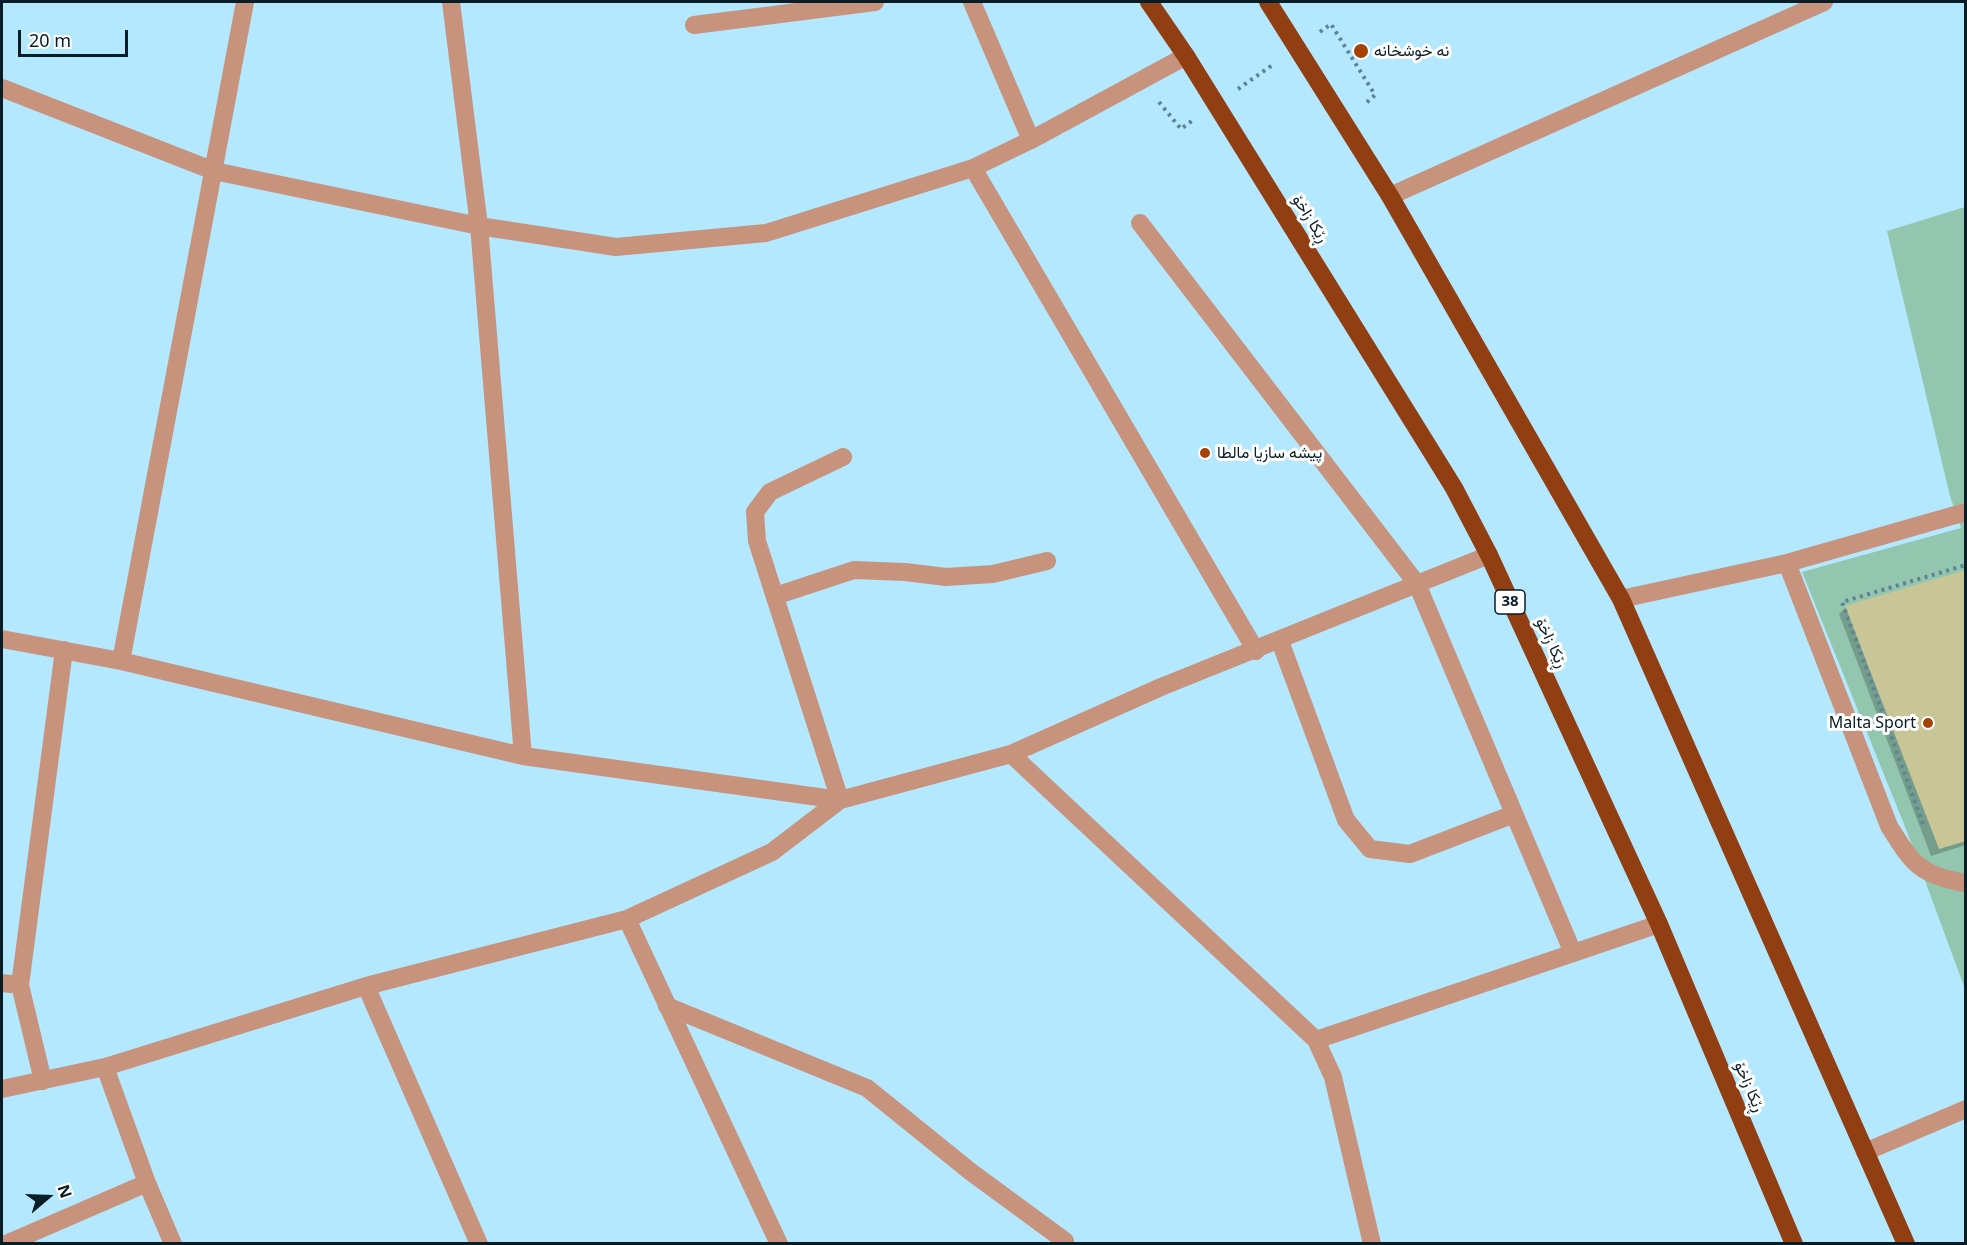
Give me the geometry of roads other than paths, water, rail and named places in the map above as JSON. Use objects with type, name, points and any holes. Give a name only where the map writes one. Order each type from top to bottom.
[{"type":"highway","name":"ڕێکا زاخۆ","points":[[1149,2],[1186,56],[1454,488],[1489,555],[1659,924],[1789,1241]]},
{"type":"highway","points":[[1268,2],[1390,195],[1621,598],[1906,1244]]},
{"type":"street","points":[[121,661],[245,2]]},
{"type":"street","points":[[451,2],[480,226],[523,756]]},
{"type":"street","points":[[694,25],[875,2]]},
{"type":"street","points":[[972,2],[1031,140]]},
{"type":"street","points":[[1390,195],[1824,2]]},
{"type":"street","points":[[2,88],[214,171],[480,226],[616,247],[766,233],[973,168],[1031,140],[1186,56]]},
{"type":"street","points":[[973,168],[1256,651]]},
{"type":"street","points":[[1140,223],[1417,584],[1573,953]]},
{"type":"street","points":[[840,800],[757,541],[755,512],[770,492],[843,457]]},
{"type":"street","points":[[1621,598],[1787,563],[1965,512]]},
{"type":"street","points":[[2,1089],[105,1067],[366,986],[627,920],[772,852],[840,800],[1011,754],[1161,687],[1256,651],[1489,555]]},
{"type":"street","points":[[775,596],[854,570],[905,572],[946,577],[993,574],[1047,561]]},
{"type":"street","points":[[1787,563],[1889,826],[1905,851],[1926,873],[1946,880],[1965,883]]},
{"type":"street","points":[[2,639],[121,661],[523,756],[840,800]]},
{"type":"street","points":[[1280,641],[1346,820],[1370,849],[1410,854],[1514,814]]},
{"type":"street","points":[[43,1081],[10,984],[64,650]]},
{"type":"street","points":[[1011,754],[1316,1040],[1333,1077],[1372,1244]]},
{"type":"street","points":[[627,920],[779,1244]]},
{"type":"street","points":[[1316,1040],[1659,924]]},
{"type":"street","points":[[366,986],[479,1244]]},
{"type":"street","points":[[667,1005],[867,1088],[971,1172],[1065,1241]]},
{"type":"street","points":[[105,1067],[147,1183],[173,1244]]},
{"type":"street","points":[[1865,1152],[1965,1109]]},
{"type":"street","points":[[6,1244],[147,1183]]},
{"type":"place","name":"نه خوشخانه","points":[[1361,51]]},
{"type":"place","name":"پيشه سازيا مالطا","points":[[1205,453]]},
{"type":"place","name":"Malta Sport","points":[[1928,723]]}]
